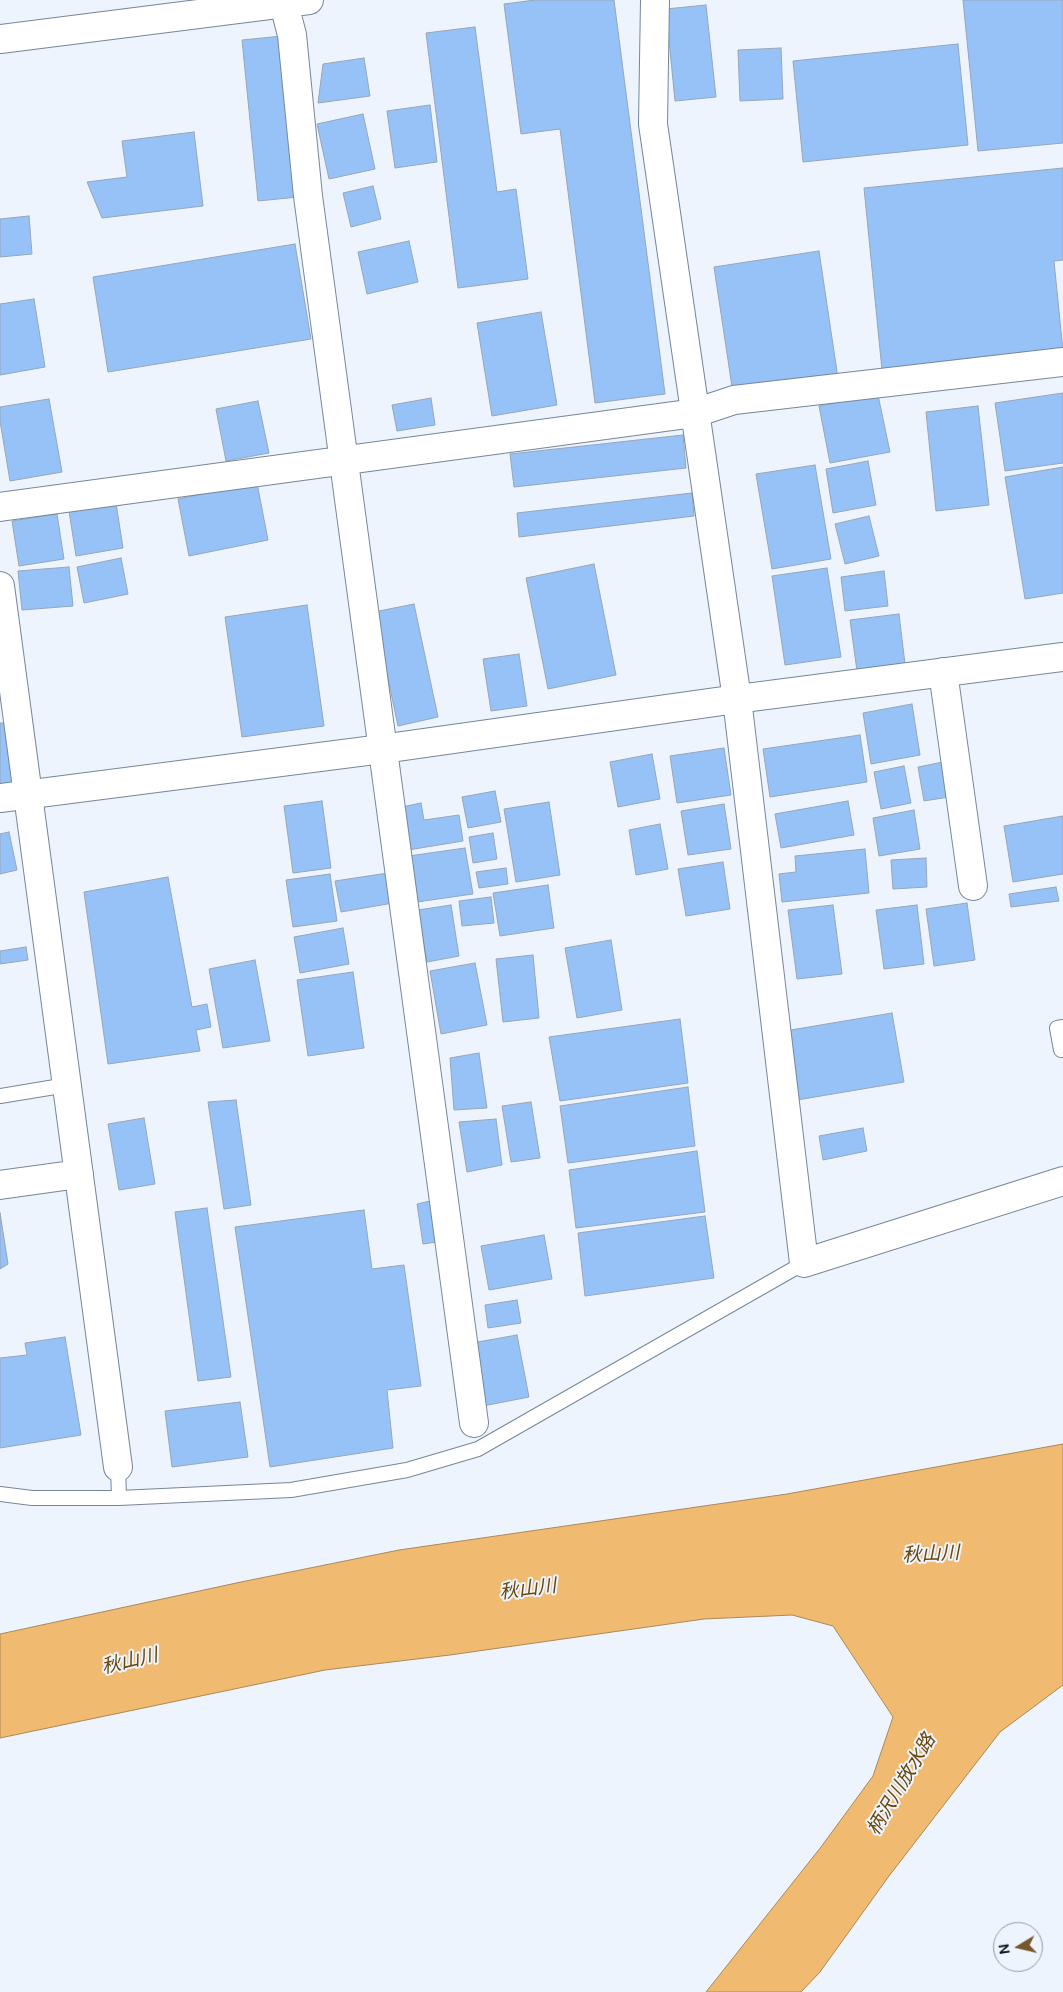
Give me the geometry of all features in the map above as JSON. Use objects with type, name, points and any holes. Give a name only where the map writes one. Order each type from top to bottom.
[{"type":"street","points":[[655,0],[653,124],[737,699],[804,1263],[1063,1181]]},
{"type":"street","points":[[0,39],[296,2],[292,35],[308,196],[476,1436]]},
{"type":"street","points":[[0,507],[344,462],[695,413],[734,400],[1063,362]]},
{"type":"street","points":[[0,586],[118,1467]]},
{"type":"street","points":[[0,798],[382,749],[737,699],[1063,657]]},
{"type":"street","points":[[943,672],[973,886]]},
{"type":"street","points":[[0,1185],[79,1174]]},
{"type":"lane","points":[[1061,1050],[1057,1028],[1063,1027]]},
{"type":"lane","points":[[0,1096],[67,1085]]},
{"type":"lane","points":[[0,1494],[32,1498],[119,1498],[292,1490],[407,1470],[476,1436],[804,1263]]},
{"type":"lane","points":[[118,1467],[119,1498]]},
{"type":"water","points":[[1063,1444],[1063,1685],[1000,1732],[889,1876],[820,1972],[801,1992],[706,1992],[821,1847],[873,1776],[893,1717],[833,1626],[792,1615],[704,1619],[450,1655],[325,1670],[0,1738],[0,1634],[399,1550],[787,1494]]},
{"type":"building","points":[[535,0],[614,0],[665,394],[595,403],[560,129],[521,134],[504,4]]},
{"type":"building","points":[[963,0],[1063,0],[1063,143],[978,151]]},
{"type":"building","points":[[706,5],[716,97],[675,101],[666,9]]},
{"type":"building","points":[[475,27],[497,192],[516,189],[528,279],[458,288],[426,33]]},
{"type":"building","points":[[292,35],[308,196],[258,201],[242,40]]},
{"type":"building","points":[[958,44],[968,145],[803,162],[793,61]]},
{"type":"building","points":[[781,48],[783,99],[740,101],[738,50]]},
{"type":"building","points":[[364,58],[370,96],[318,103],[323,64]]},
{"type":"building","points":[[430,105],[437,162],[395,168],[387,111]]},
{"type":"building","points":[[363,114],[375,169],[329,179],[317,124]]},
{"type":"building","points":[[194,132],[203,206],[102,218],[87,182],[127,177],[122,141]]},
{"type":"building","points":[[1063,168],[1063,260],[1054,261],[1063,351],[883,380],[864,188]]},
{"type":"building","points":[[373,186],[381,219],[351,227],[343,193]]},
{"type":"building","points":[[29,216],[32,254],[0,257],[0,219]]},
{"type":"building","points":[[409,241],[418,282],[367,294],[358,252]]},
{"type":"building","points":[[295,244],[311,339],[108,372],[93,277]]},
{"type":"building","points":[[819,251],[839,385],[734,400],[714,267]]},
{"type":"building","points":[[34,299],[45,367],[0,375],[0,304]]},
{"type":"building","points":[[541,312],[557,405],[492,416],[477,323]]},
{"type":"building","points":[[1063,393],[1063,463],[1005,471],[995,403]]},
{"type":"building","points":[[878,395],[890,452],[830,463],[819,406]]},
{"type":"building","points":[[431,398],[435,425],[397,431],[392,405]]},
{"type":"building","points":[[49,399],[62,472],[10,481],[0,421],[0,407]]},
{"type":"building","points":[[258,401],[269,453],[226,461],[216,409]]},
{"type":"building","points":[[978,406],[989,505],[936,511],[926,412]]},
{"type":"building","points":[[683,435],[686,468],[514,487],[510,454]]},
{"type":"building","points":[[868,461],[876,505],[833,513],[826,469]]},
{"type":"building","points":[[815,465],[831,559],[772,569],[756,474]]},
{"type":"building","points":[[1063,467],[1063,593],[1025,599],[1005,477]]},
{"type":"building","points":[[257,483],[268,540],[189,556],[178,499]]},
{"type":"building","points":[[692,493],[694,516],[519,537],[517,513]]},
{"type":"building","points":[[116,503],[123,548],[76,556],[69,511]]},
{"type":"building","points":[[57,514],[64,559],[19,566],[12,521]]},
{"type":"building","points":[[869,516],[879,556],[845,564],[835,524]]},
{"type":"building","points":[[121,558],[128,594],[84,603],[77,567]]},
{"type":"building","points":[[594,564],[616,675],[548,689],[526,578]]},
{"type":"building","points":[[69,567],[73,606],[22,610],[18,571]]},
{"type":"building","points":[[827,568],[841,657],[785,665],[772,576]]},
{"type":"building","points":[[884,571],[888,606],[845,611],[841,577]]},
{"type":"building","points":[[414,604],[438,717],[398,726],[374,612]]},
{"type":"building","points":[[307,605],[324,726],[242,737],[225,617]]},
{"type":"building","points":[[899,614],[905,664],[857,671],[850,620]]},
{"type":"building","points":[[519,654],[527,706],[491,711],[483,659]]},
{"type":"building","points":[[912,704],[920,755],[871,764],[863,713]]},
{"type":"building","points":[[0,723],[4,723],[14,782],[0,784]]},
{"type":"building","points":[[860,735],[867,782],[770,797],[763,749]]},
{"type":"building","points":[[724,748],[731,795],[677,803],[670,756]]},
{"type":"building","points":[[652,754],[660,799],[618,807],[610,762]]},
{"type":"building","points":[[943,762],[949,797],[924,801],[918,767]]},
{"type":"building","points":[[904,766],[911,803],[881,809],[874,772]]},
{"type":"building","points":[[495,791],[501,822],[468,828],[462,797]]},
{"type":"building","points":[[322,801],[331,868],[293,873],[284,806]]},
{"type":"building","points":[[848,801],[854,835],[781,848],[775,814]]},
{"type":"building","points":[[549,802],[560,875],[516,882],[504,809]]},
{"type":"building","points":[[421,803],[424,820],[459,815],[463,841],[408,850],[402,807]]},
{"type":"building","points":[[724,804],[731,849],[688,855],[681,811]]},
{"type":"building","points":[[914,810],[920,849],[879,856],[873,818]]},
{"type":"building","points":[[1063,816],[1063,874],[1013,882],[1004,826]]},
{"type":"building","points":[[660,824],[668,869],[636,875],[629,830]]},
{"type":"building","points":[[9,832],[17,870],[0,874],[0,834]]},
{"type":"building","points":[[493,833],[497,859],[473,863],[469,837]]},
{"type":"building","points":[[465,848],[473,894],[417,902],[409,856]]},
{"type":"building","points":[[865,849],[869,893],[782,902],[779,874],[796,872],[795,856]]},
{"type":"building","points":[[926,858],[927,887],[893,889],[891,860]]},
{"type":"building","points":[[723,862],[730,909],[686,916],[678,869]]},
{"type":"building","points":[[506,868],[508,884],[479,888],[476,872]]},
{"type":"building","points":[[388,873],[393,903],[341,912],[335,881]]},
{"type":"building","points":[[330,874],[337,921],[293,927],[286,880]]},
{"type":"building","points":[[168,877],[192,1007],[207,1004],[211,1027],[196,1030],[200,1051],[108,1064],[84,892]]},
{"type":"building","points":[[548,885],[554,928],[500,936],[493,893]]},
{"type":"building","points":[[1056,887],[1059,901],[1011,907],[1009,894]]},
{"type":"building","points":[[491,897],[494,923],[462,926],[459,901]]},
{"type":"building","points":[[967,903],[975,960],[934,966],[926,909]]},
{"type":"building","points":[[451,905],[459,956],[427,962],[418,910]]},
{"type":"building","points":[[833,905],[842,974],[797,979],[788,910]]},
{"type":"building","points":[[917,905],[924,964],[884,969],[876,910]]},
{"type":"building","points":[[343,928],[349,964],[300,973],[294,937]]},
{"type":"building","points":[[611,940],[622,1010],[577,1018],[565,948]]},
{"type":"building","points":[[26,947],[28,960],[0,964],[0,951]]},
{"type":"building","points":[[533,955],[539,1018],[503,1022],[496,959]]},
{"type":"building","points":[[255,960],[270,1041],[223,1048],[209,969]]},
{"type":"building","points":[[475,963],[487,1025],[441,1034],[430,971]]},
{"type":"building","points":[[353,972],[364,1048],[308,1056],[297,980]]},
{"type":"building","points":[[892,1013],[904,1082],[797,1100],[785,1031]]},
{"type":"building","points":[[680,1019],[688,1083],[560,1101],[549,1037]]},
{"type":"building","points":[[479,1053],[487,1108],[454,1110],[450,1058]]},
{"type":"building","points":[[688,1087],[695,1146],[568,1163],[560,1106]]},
{"type":"building","points":[[236,1100],[251,1205],[224,1209],[208,1102]]},
{"type":"building","points":[[531,1102],[540,1158],[511,1162],[502,1106]]},
{"type":"building","points":[[144,1118],[155,1184],[119,1190],[108,1124]]},
{"type":"building","points":[[496,1119],[502,1165],[467,1172],[459,1122]]},
{"type":"building","points":[[863,1128],[867,1151],[823,1160],[819,1136]]},
{"type":"building","points":[[697,1151],[705,1212],[576,1228],[569,1170]]},
{"type":"building","points":[[430,1201],[437,1242],[423,1244],[417,1204]]},
{"type":"building","points":[[207,1208],[231,1377],[198,1381],[175,1212]]},
{"type":"building","points":[[364,1210],[372,1269],[404,1265],[421,1386],[387,1390],[393,1448],[270,1467],[235,1227]]},
{"type":"building","points":[[0,1213],[8,1264],[0,1269]]},
{"type":"building","points":[[705,1216],[714,1278],[585,1296],[578,1233]]},
{"type":"building","points":[[544,1235],[552,1279],[489,1290],[481,1246]]},
{"type":"building","points":[[517,1300],[521,1323],[488,1328],[485,1305]]},
{"type":"building","points":[[517,1335],[529,1397],[483,1406],[472,1343]]},
{"type":"building","points":[[65,1337],[81,1435],[0,1448],[0,1358],[27,1355],[25,1343]]},
{"type":"building","points":[[240,1402],[248,1457],[172,1467],[165,1411]]},
{"type":"water label","name":"秋山川","points":[[931,1555]]},
{"type":"water label","name":"秋山川","points":[[528,1590]]},
{"type":"water label","name":"秋山川","points":[[130,1662]]},
{"type":"water label","name":"柄沢川放水路","points":[[902,1785]]}]
